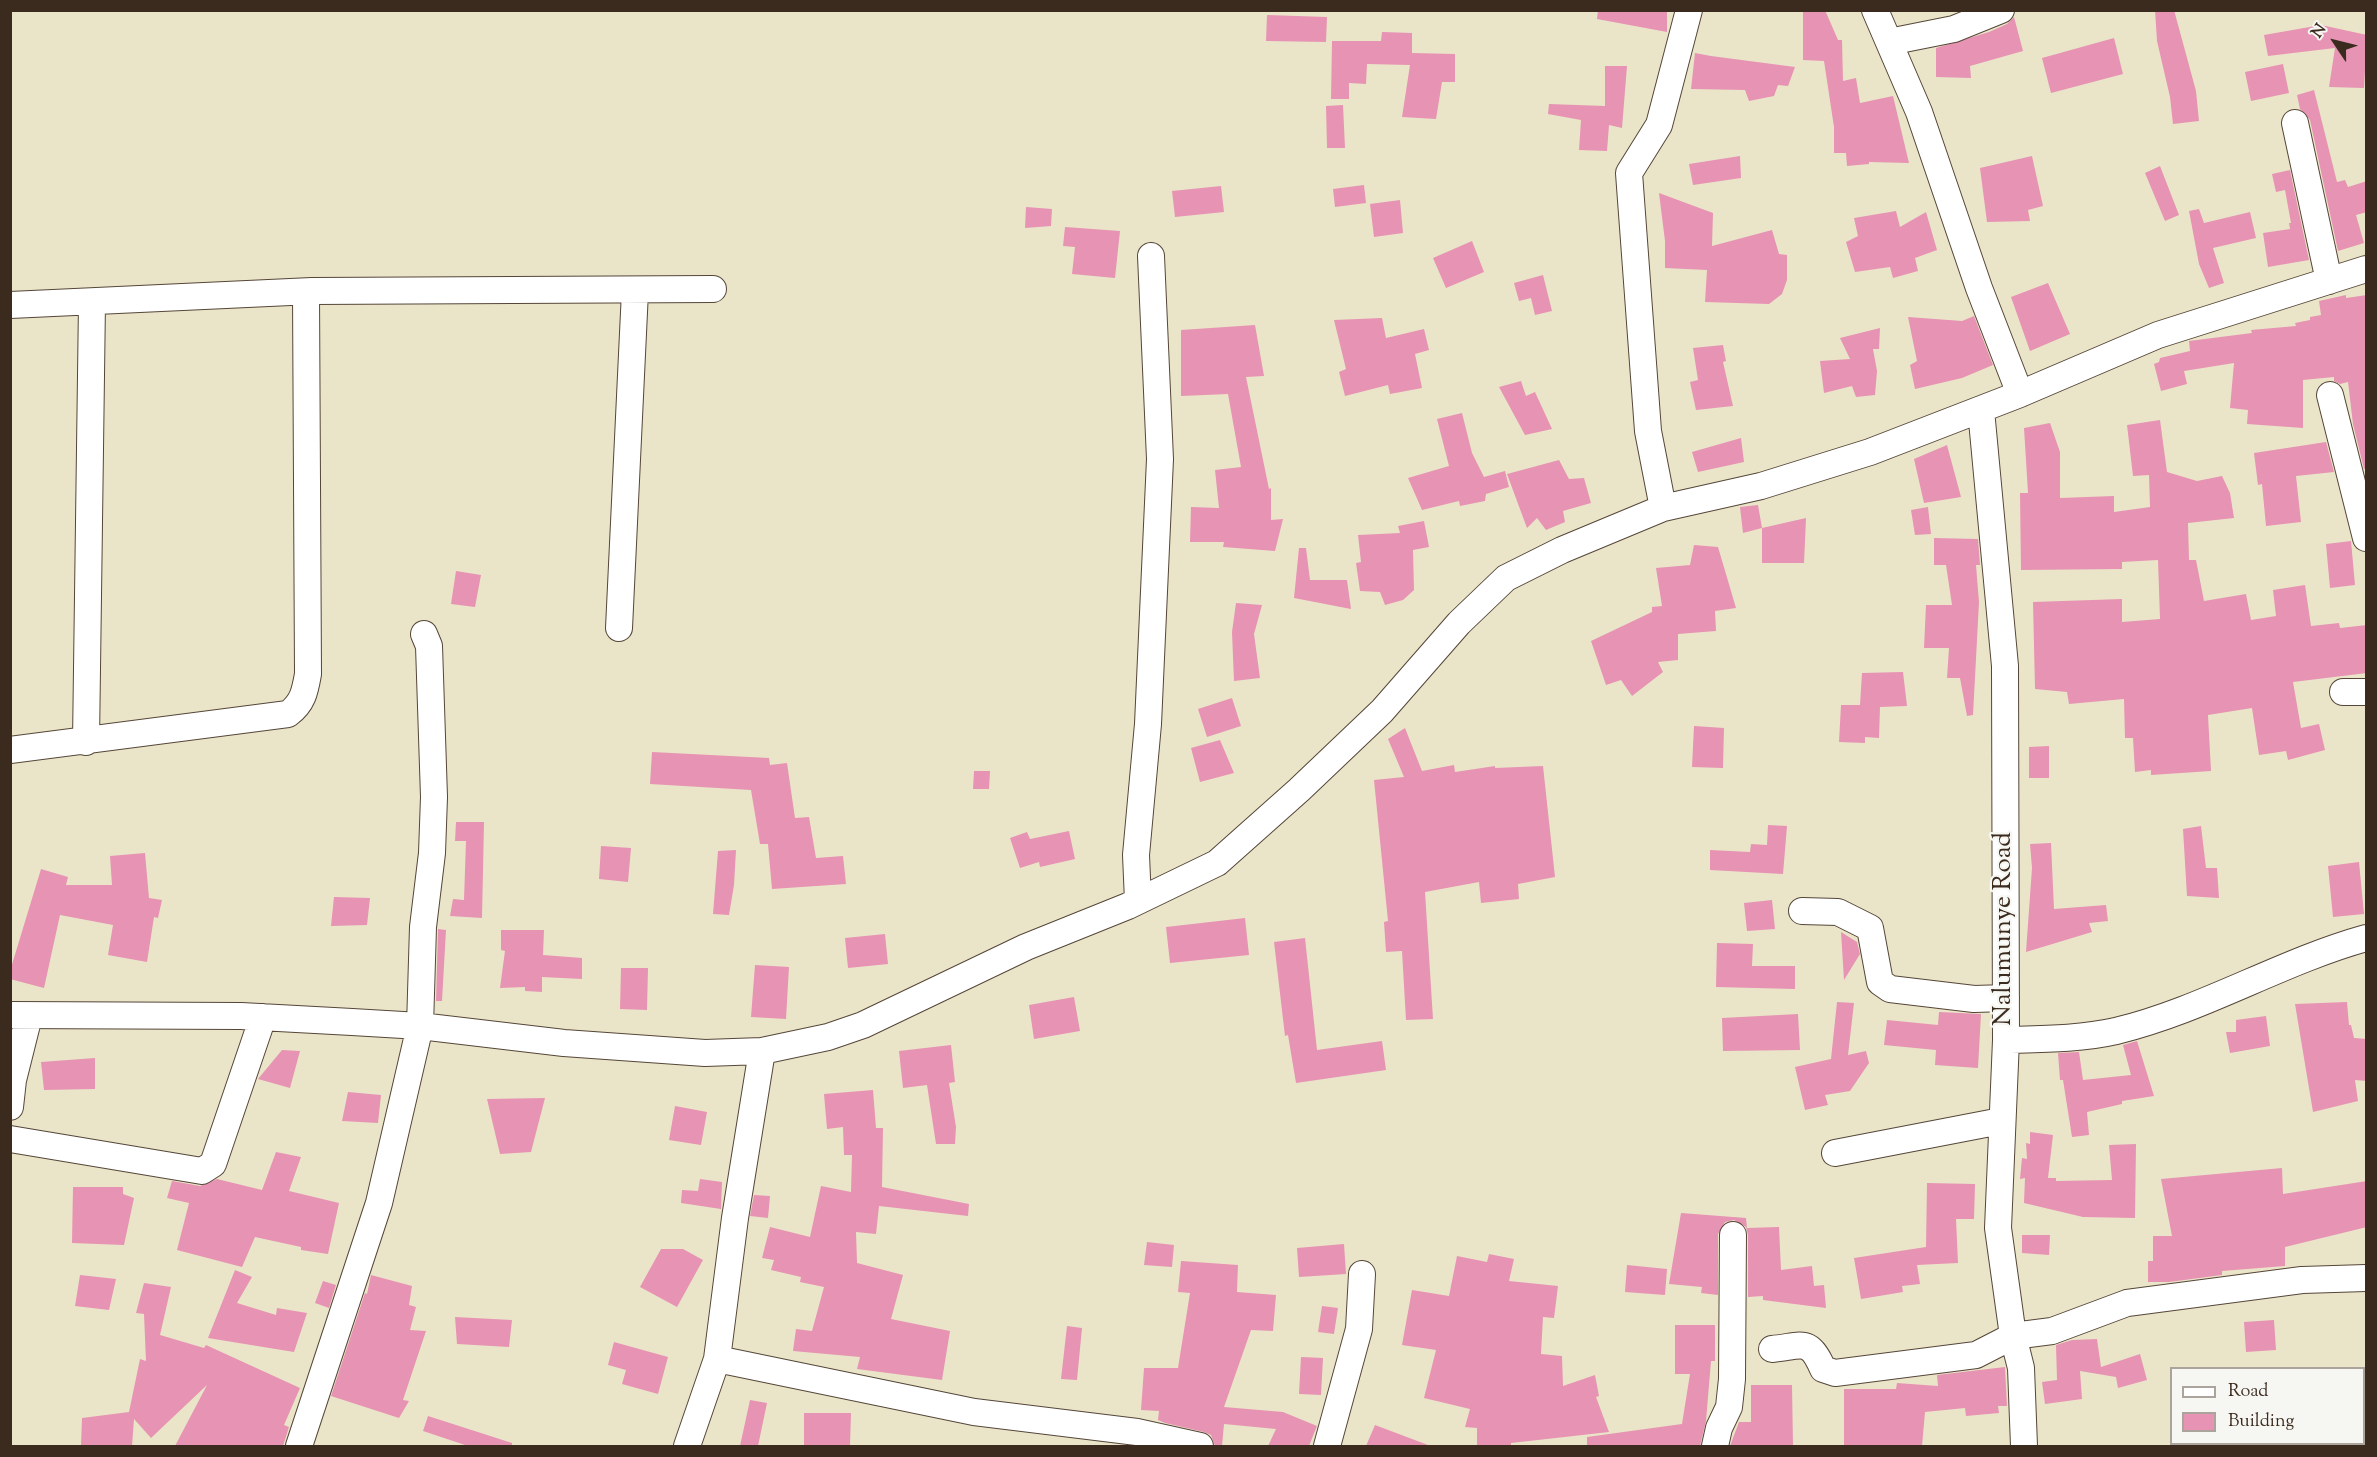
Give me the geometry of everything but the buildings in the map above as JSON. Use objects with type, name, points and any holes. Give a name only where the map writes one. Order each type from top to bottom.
[{"type":"street","points":[[1663,508],[1648,431],[1629,173],[1659,125],[1689,10]]},
{"type":"street","points":[[1875,10],[1919,112],[1979,288],[2020,394]]},
{"type":"street","points":[[1888,42],[1954,29],[2001,10]]},
{"type":"street","points":[[2295,123],[2329,281]]},
{"type":"street","points":[[1138,901],[1136,855],[1148,724],[1160,459],[1151,256]]},
{"type":"street","points":[[10,1107],[20,1015],[126,1014],[263,1017],[420,1026],[564,1043],[705,1053],[762,1051],[828,1037],[863,1025],[1026,947],[1186,880],[1217,863],[1235,849],[1382,711],[1459,623],[1500,583],[1562,550],[1663,508],[1761,486],[1870,452],[1981,410],[2158,335],[2367,269]]},
{"type":"street","points":[[10,305],[306,292],[713,289]]},
{"type":"street","points":[[619,628],[636,291]]},
{"type":"street","points":[[10,750],[86,742],[288,714],[299,706],[304,695],[308,674],[306,292]]},
{"type":"street","points":[[86,742],[92,303]]},
{"type":"street","points":[[2330,395],[2367,538]]},
{"type":"street","name":"Nalumunye Road","points":[[1981,410],[2005,666],[2006,1040],[1998,1228],[2013,1336],[2022,1368],[2025,1446]]},
{"type":"street","points":[[299,1446],[379,1203],[420,1026],[423,927],[432,853],[434,797],[429,646],[424,634]]},
{"type":"street","points":[[1802,911],[1838,912],[1870,928],[1880,982],[1890,989],[1974,999],[2006,998]]},
{"type":"street","points":[[2006,1040],[2115,1031],[2206,1002],[2340,946],[2367,938]]},
{"type":"street","points":[[10,1139],[202,1171],[209,1169],[213,1164],[263,1017]]},
{"type":"street","points":[[687,1446],[717,1359],[735,1218],[762,1051]]},
{"type":"street","points":[[1835,1153],[2001,1121]]},
{"type":"street","points":[[1715,1446],[1719,1428],[1729,1407],[1732,1379],[1733,1235]]},
{"type":"street","points":[[1327,1446],[1359,1329],[1362,1274]]},
{"type":"street","points":[[1772,1349],[1808,1346],[1814,1350],[1823,1369],[1834,1373],[1976,1355],[2013,1336],[2052,1332],[2127,1303],[2302,1280],[2367,1278]]},
{"type":"street","points":[[717,1359],[974,1412],[1136,1439],[1200,1446]]}]
